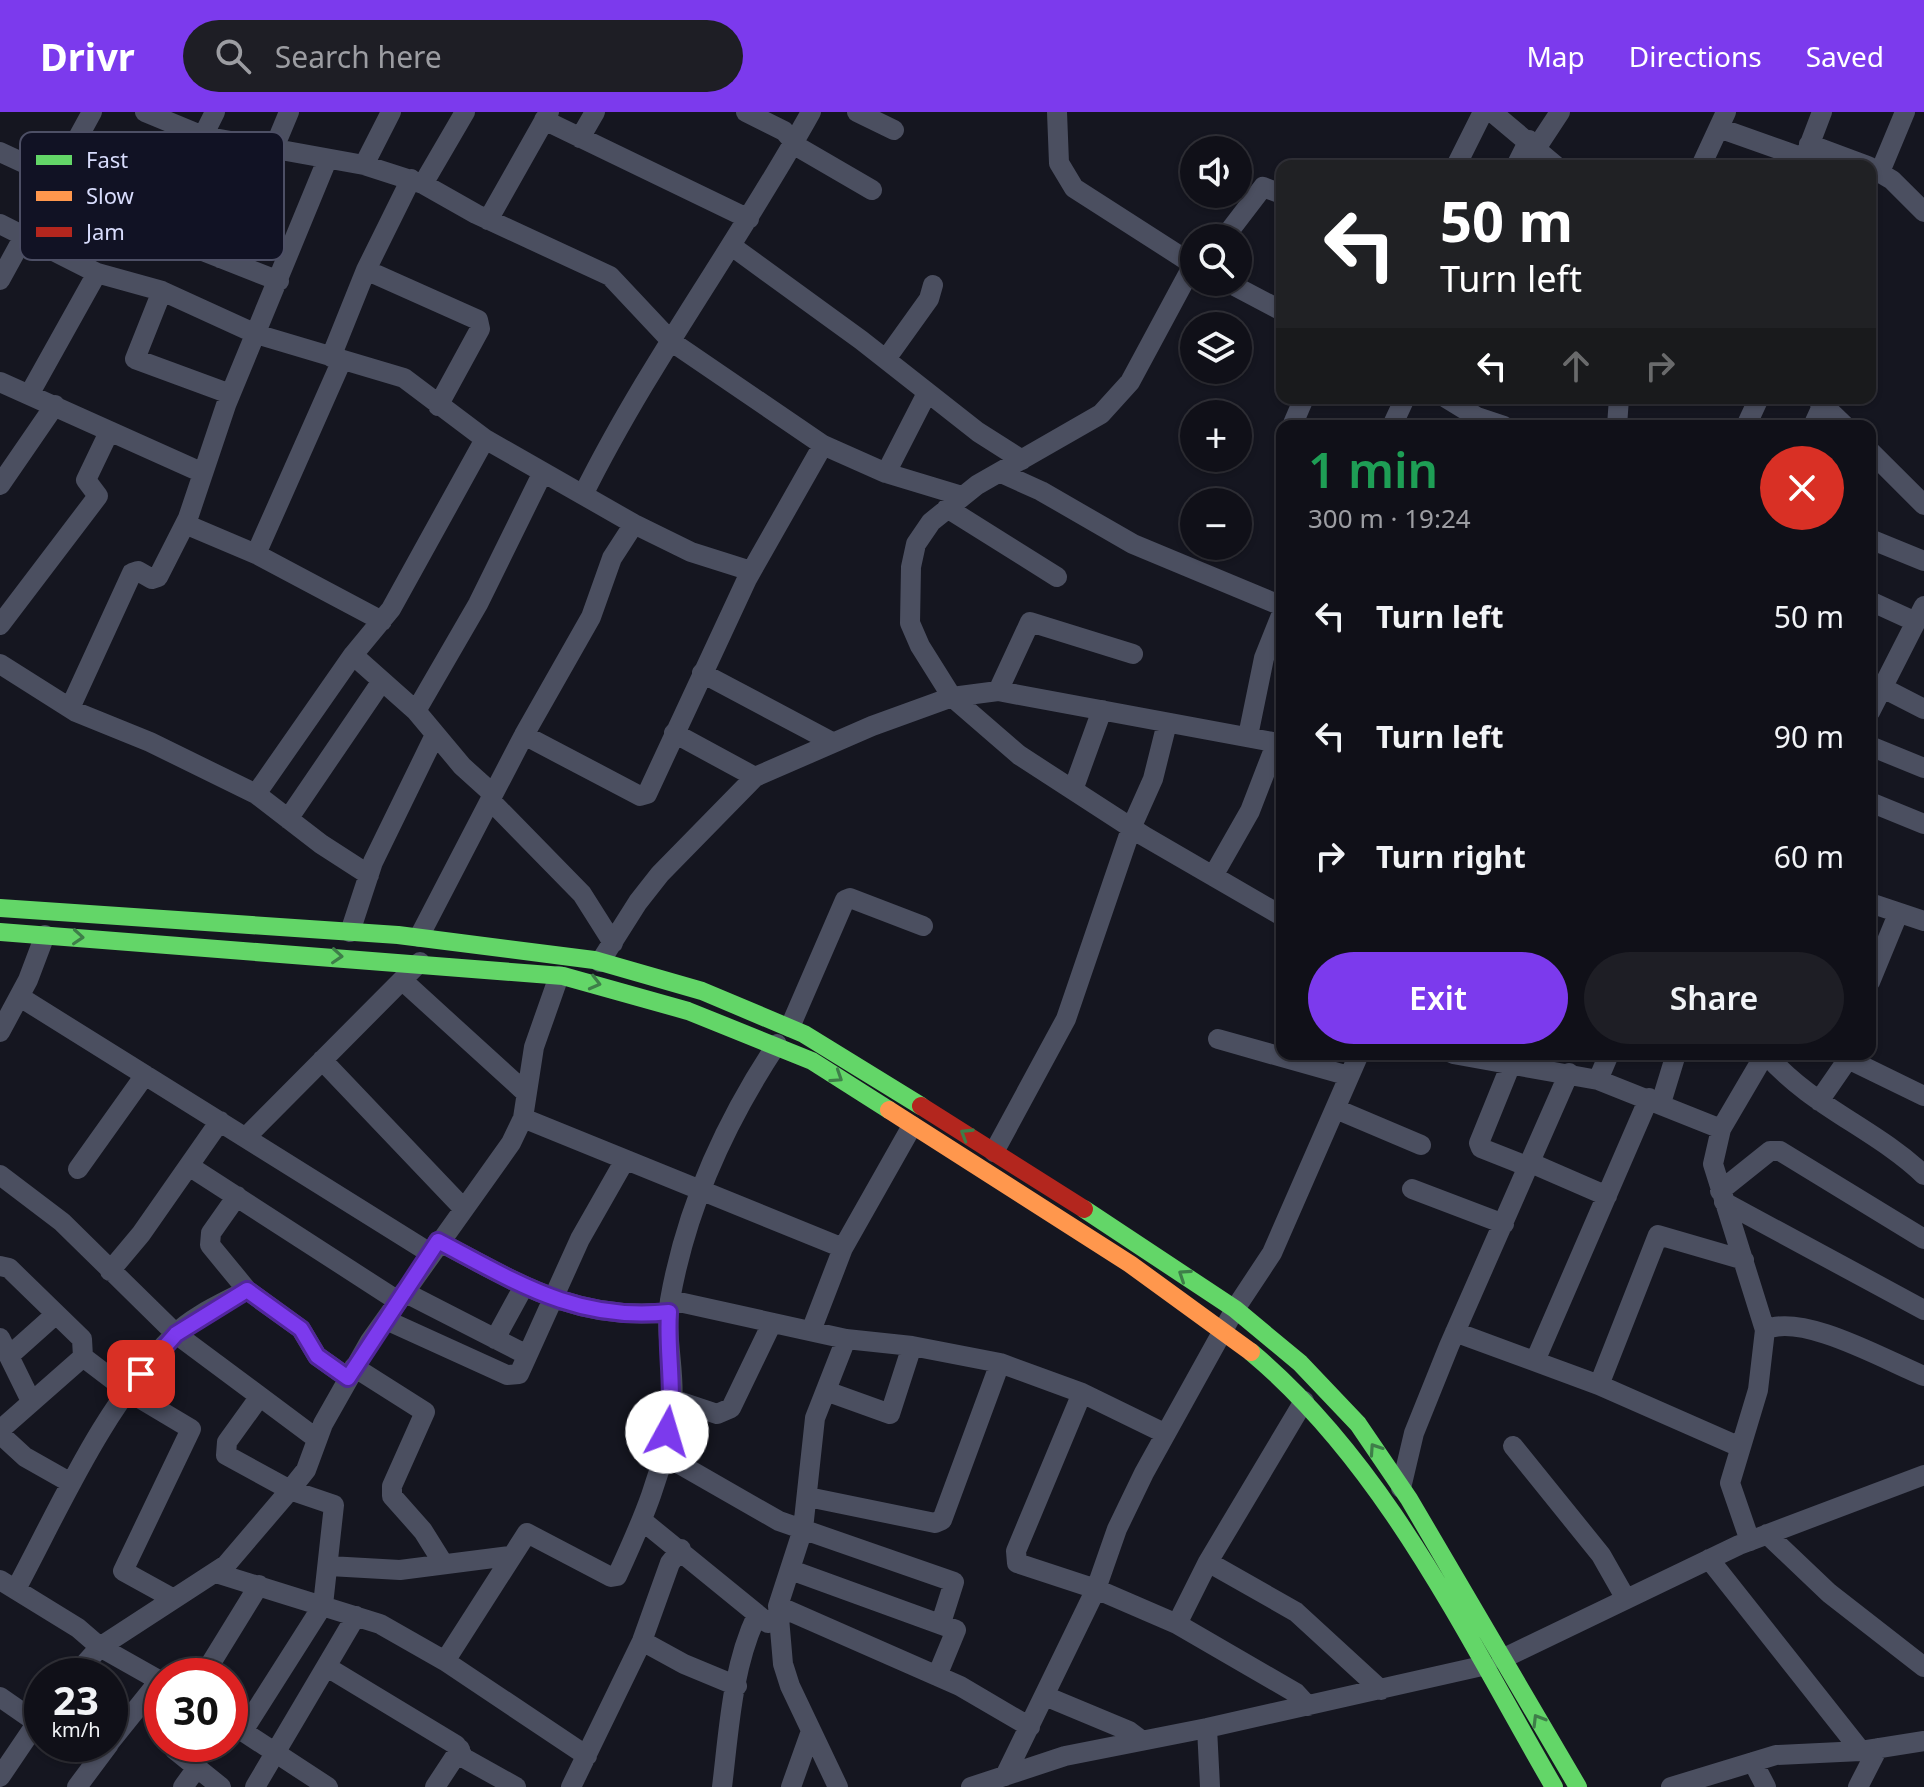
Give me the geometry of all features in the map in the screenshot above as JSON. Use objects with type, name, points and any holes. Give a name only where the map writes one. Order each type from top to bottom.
[{"type":"main road","points":[[0,908],[419,937],[513,947],[600,962],[702,991],[790,1027],[994,1152],[1235,1309],[1300,1363],[1358,1424],[1401,1488],[1578,1787]]},
{"type":"main road","points":[[0,932],[420,962],[559,976],[639,995],[777,1044],[812,1061],[1130,1264],[1224,1329],[1304,1401],[1357,1463],[1421,1559],[1554,1787]]},
{"type":"street","points":[[80,132],[92,112]]},
{"type":"street","points":[[145,112],[193,132]]},
{"type":"street","points":[[205,132],[215,112]]},
{"type":"street","points":[[281,132],[289,112]]},
{"type":"street","points":[[364,165],[391,112]]},
{"type":"street","points":[[256,554],[337,358],[366,270],[417,182],[465,112]]},
{"type":"street","points":[[580,138],[595,112]]},
{"type":"street","points":[[746,112],[784,131],[794,142],[872,190]]},
{"type":"street","points":[[583,495],[616,431],[733,247],[811,112]]},
{"type":"street","points":[[857,112],[894,130]]},
{"type":"street","points":[[1057,112],[1059,163],[1074,188],[1180,256]]},
{"type":"street","points":[[1459,160],[1483,112]]},
{"type":"street","points":[[1492,112],[1550,160]]},
{"type":"street","points":[[1521,160],[1560,112]]},
{"type":"street","points":[[1807,151],[1822,112]]},
{"type":"street","points":[[1876,163],[1905,112]]},
{"type":"street","points":[[488,220],[546,116],[580,138],[749,219]]},
{"type":"street","points":[[1704,160],[1723,120],[1807,151],[1842,160]]},
{"type":"street","points":[[1807,151],[1818,160]]},
{"type":"street","points":[[0,152],[20,161]]},
{"type":"street","points":[[284,153],[364,165],[417,182],[488,220],[610,276],[672,342],[823,445],[954,502],[1057,577]]},
{"type":"street","points":[[70,708],[132,573],[138,571],[152,579],[158,577],[185,524],[230,394],[327,160]]},
{"type":"street","points":[[1876,171],[1924,212]]},
{"type":"street","points":[[1235,224],[1263,187],[1276,192]]},
{"type":"street","points":[[0,224],[20,233]]},
{"type":"street","points":[[0,280],[20,244]]},
{"type":"street","points":[[733,247],[886,359],[927,393],[1022,460]]},
{"type":"street","points":[[72,260],[97,273],[162,291],[256,334],[404,378],[485,439],[634,524],[691,552],[751,571]]},
{"type":"street","points":[[225,260],[279,281]]},
{"type":"street","points":[[366,270],[478,320],[480,329],[438,406]]},
{"type":"street","points":[[30,393],[97,273]]},
{"type":"street","points":[[886,359],[929,299],[933,285]]},
{"type":"street","points":[[162,291],[135,359],[141,364],[230,394]]},
{"type":"street","points":[[1180,291],[1130,382],[1101,414],[954,502],[931,522],[916,544],[911,567],[910,623],[920,646],[952,697],[1019,755],[1276,913]]},
{"type":"street","points":[[1252,295],[1276,308]]},
{"type":"street","points":[[0,382],[203,473]]},
{"type":"street","points":[[886,473],[927,393]]},
{"type":"street","points":[[1454,404],[1475,420]]},
{"type":"street","points":[[1823,404],[1839,420]]},
{"type":"street","points":[[0,485],[55,405]]},
{"type":"street","points":[[0,625],[98,496],[86,480],[109,432]]},
{"type":"street","points":[[256,794],[353,655],[382,621],[485,439]]},
{"type":"street","points":[[524,735],[640,796],[649,792],[751,571],[823,445]]},
{"type":"street","points":[[1876,464],[1924,505]]},
{"type":"street","points":[[416,711],[478,604],[543,472]]},
{"type":"street","points":[[1001,473],[1041,491],[1133,544],[1276,604]]},
{"type":"street","points":[[185,524],[256,554],[382,621]]},
{"type":"street","points":[[419,937],[524,735],[602,596],[612,558],[634,524]]},
{"type":"street","points":[[1876,541],[1924,561]]},
{"type":"street","points":[[1876,604],[1918,629],[1876,701]]},
{"type":"street","points":[[998,691],[1030,622],[1133,654]]},
{"type":"street","points":[[1248,736],[1264,658],[1276,628]]},
{"type":"street","points":[[353,655],[416,711],[582,894],[613,943]]},
{"type":"street","points":[[0,664],[70,708],[150,742],[256,794],[369,875]]},
{"type":"street","points":[[702,673],[832,742]]},
{"type":"street","points":[[288,819],[382,681]]},
{"type":"street","points":[[1883,688],[1924,709]]},
{"type":"street","points":[[600,962],[660,874],[755,777],[832,742],[952,697],[998,691],[1248,736],[1276,745],[1250,811],[1213,876]]},
{"type":"street","points":[[1073,790],[1102,710]]},
{"type":"street","points":[[994,1152],[1066,1019],[1132,826],[1153,779],[1167,723]]},
{"type":"street","points":[[674,733],[755,777]]},
{"type":"street","points":[[350,932],[369,875],[435,735]]},
{"type":"street","points":[[1876,748],[1924,768]]},
{"type":"street","points":[[1876,804],[1924,824]]},
{"type":"street","points":[[790,1027],[845,900],[850,898],[923,926]]},
{"type":"street","points":[[1876,905],[1924,921]]},
{"type":"street","points":[[1876,967],[1898,914]]},
{"type":"street","points":[[0,1032],[20,997],[45,935]]},
{"type":"street","points":[[246,1137],[420,962]]},
{"type":"street","points":[[90,1658],[100,1647],[172,1598],[216,1573],[306,1470],[317,1439],[351,1373],[434,1247],[511,1143],[523,1118],[534,1047],[559,976]]},
{"type":"street","points":[[402,980],[525,1092]]},
{"type":"street","points":[[20,997],[246,1137],[434,1247],[552,1300],[594,1311],[670,1306],[846,1339],[912,1346],[1000,1363],[1082,1393],[1164,1433]]},
{"type":"street","points":[[1218,1039],[1276,1055]]},
{"type":"street","points":[[445,1661],[522,1537],[530,1534],[614,1578],[644,1522],[662,1454],[672,1399],[667,1340],[670,1306],[700,1191],[739,1105],[777,1044]]},
{"type":"street","points":[[322,1060],[463,1208]]},
{"type":"street","points":[[1292,1060],[1349,1076]]},
{"type":"street","points":[[990,1783],[1030,1727],[1096,1589],[1117,1529],[1164,1433],[1235,1309],[1272,1253],[1356,1060]]},
{"type":"street","points":[[1491,1060],[1598,1080],[1655,1100],[1721,1129]]},
{"type":"street","points":[[1598,1080],[1606,1060]]},
{"type":"street","points":[[1535,1361],[1607,1196],[1673,1060]]},
{"type":"street","points":[[1762,1060],[1721,1129],[1713,1164],[1765,1330],[1758,1390],[1730,1490],[1758,1538],[1924,1667]]},
{"type":"street","points":[[1772,1060],[1791,1081],[1896,1149],[1924,1175]]},
{"type":"street","points":[[1819,1101],[1847,1060]]},
{"type":"street","points":[[1850,1060],[1924,1096]]},
{"type":"street","points":[[1511,1064],[1479,1143],[1486,1151],[1607,1196]]},
{"type":"street","points":[[1401,1488],[1414,1433],[1569,1073]]},
{"type":"street","points":[[78,1169],[145,1075]]},
{"type":"street","points":[[1336,1109],[1421,1145]]},
{"type":"street","points":[[523,1118],[843,1248]]},
{"type":"street","points":[[110,1271],[141,1234],[220,1121]]},
{"type":"street","points":[[811,1331],[843,1248],[912,1126]]},
{"type":"street","points":[[1722,1197],[1775,1150],[1924,1239]]},
{"type":"street","points":[[386,1320],[513,1377],[519,1374],[552,1300],[625,1160]]},
{"type":"street","points":[[189,1166],[401,1297],[527,1355]]},
{"type":"street","points":[[0,1175],[62,1222],[176,1334],[258,1399],[317,1439]]},
{"type":"street","points":[[1412,1189],[1504,1224]]},
{"type":"street","points":[[237,1196],[210,1240],[247,1290],[301,1329],[317,1356],[425,1412],[392,1486],[392,1496],[423,1531],[443,1563]]},
{"type":"street","points":[[1722,1197],[1924,1310]]},
{"type":"street","points":[[1599,1385],[1658,1235],[1667,1234],[1744,1260]]},
{"type":"street","points":[[0,1266],[9,1268],[82,1339],[83,1357],[129,1392],[191,1431],[123,1571],[172,1598]]},
{"type":"street","points":[[495,1339],[524,1286]]},
{"type":"street","points":[[144,1672],[100,1647],[78,1628],[8,1584],[129,1392],[176,1334],[247,1290]]},
{"type":"street","points":[[9,1356],[56,1314]]},
{"type":"street","points":[[672,1399],[717,1414],[731,1408],[772,1323]]},
{"type":"street","points":[[1765,1330],[1790,1324],[1814,1330],[1924,1376]]},
{"type":"street","points":[[1455,1332],[1599,1385],[1740,1447]]},
{"type":"street","points":[[0,1338],[31,1401]]},
{"type":"street","points":[[838,1787],[786,1675],[778,1606],[803,1529],[811,1442],[846,1339]]},
{"type":"street","points":[[826,1391],[890,1414],[912,1346]]},
{"type":"street","points":[[71,1483],[25,1457],[0,1432],[83,1357]]},
{"type":"street","points":[[808,1497],[935,1523],[942,1520],[1000,1363]]},
{"type":"street","points":[[1082,1393],[1015,1558],[1017,1563],[1096,1589],[1177,1624],[1296,1693],[1308,1706]]},
{"type":"street","points":[[248,1710],[323,1605],[334,1505],[290,1490],[226,1455],[227,1442],[258,1399]]},
{"type":"street","points":[[1177,1624],[1208,1562],[1304,1401]]},
{"type":"street","points":[[1513,1446],[1601,1555],[1626,1599]]},
{"type":"street","points":[[662,1454],[750,1506],[803,1529],[954,1582],[941,1623]]},
{"type":"street","points":[[1502,1659],[1709,1559],[1924,1475]]},
{"type":"street","points":[[644,1522],[781,1632]]},
{"type":"street","points":[[571,1787],[642,1641],[664,1574],[681,1549]]},
{"type":"street","points":[[329,1566],[400,1570],[510,1556]]},
{"type":"street","points":[[1709,1559],[1869,1749]]},
{"type":"street","points":[[1208,1562],[1296,1612],[1381,1690]]},
{"type":"street","points":[[791,1570],[941,1623],[956,1633],[937,1676]]},
{"type":"street","points":[[216,1573],[380,1624],[445,1661],[587,1756]]},
{"type":"street","points":[[214,1658],[259,1585]]},
{"type":"street","points":[[778,1606],[937,1676],[1030,1727]]},
{"type":"street","points":[[722,1787],[747,1636],[757,1615]]},
{"type":"street","points":[[255,1787],[356,1616]]},
{"type":"street","points":[[642,1641],[684,1664],[737,1686]]},
{"type":"street","points":[[990,1783],[1065,1756],[1207,1728],[1482,1666]]},
{"type":"street","points":[[327,1667],[460,1749],[464,1758],[516,1787]]},
{"type":"street","points":[[1045,1696],[1129,1731],[1141,1740]]},
{"type":"street","points":[[0,1697],[24,1711]]},
{"type":"street","points":[[128,1721],[144,1702]]},
{"type":"street","points":[[1207,1728],[1210,1787]]},
{"type":"street","points":[[791,1787],[811,1731]]},
{"type":"street","points":[[248,1735],[327,1787]]},
{"type":"street","points":[[1671,1787],[1776,1755],[1869,1749],[1924,1741]]},
{"type":"street","points":[[4,1775],[24,1743]]},
{"type":"street","points":[[435,1787],[460,1749]]},
{"type":"street","points":[[1858,1787],[1869,1749]]},
{"type":"street","points":[[77,1787],[95,1762]]},
{"type":"street","points":[[188,1762],[221,1787]]},
{"type":"street","points":[[1753,1762],[1766,1787]]},
{"type":"street","points":[[183,1787],[196,1769]]},
{"type":"traffic: fast","points":[[0,908],[398,935],[594,960],[702,991],[804,1034],[921,1106]]},
{"type":"traffic: fast","points":[[0,932],[563,976],[688,1011],[812,1061],[889,1110]]},
{"type":"traffic: fast","points":[[1084,1209],[1235,1309],[1300,1363],[1358,1424],[1409,1499],[1578,1787]]},
{"type":"traffic: fast","points":[[1251,1352],[1299,1397],[1343,1447],[1383,1500],[1455,1613],[1554,1787]]},
{"type":"traffic: slow","points":[[889,1110],[1130,1264],[1251,1352]]},
{"type":"traffic: jam","points":[[921,1106],[1084,1209]]},
{"type":"route","points":[[141,1374],[176,1334],[200,1316],[247,1290],[301,1329],[317,1356],[348,1378],[438,1241],[552,1300],[581,1309],[651,1314],[669,1312],[667,1340],[672,1411],[667,1432]]}]
